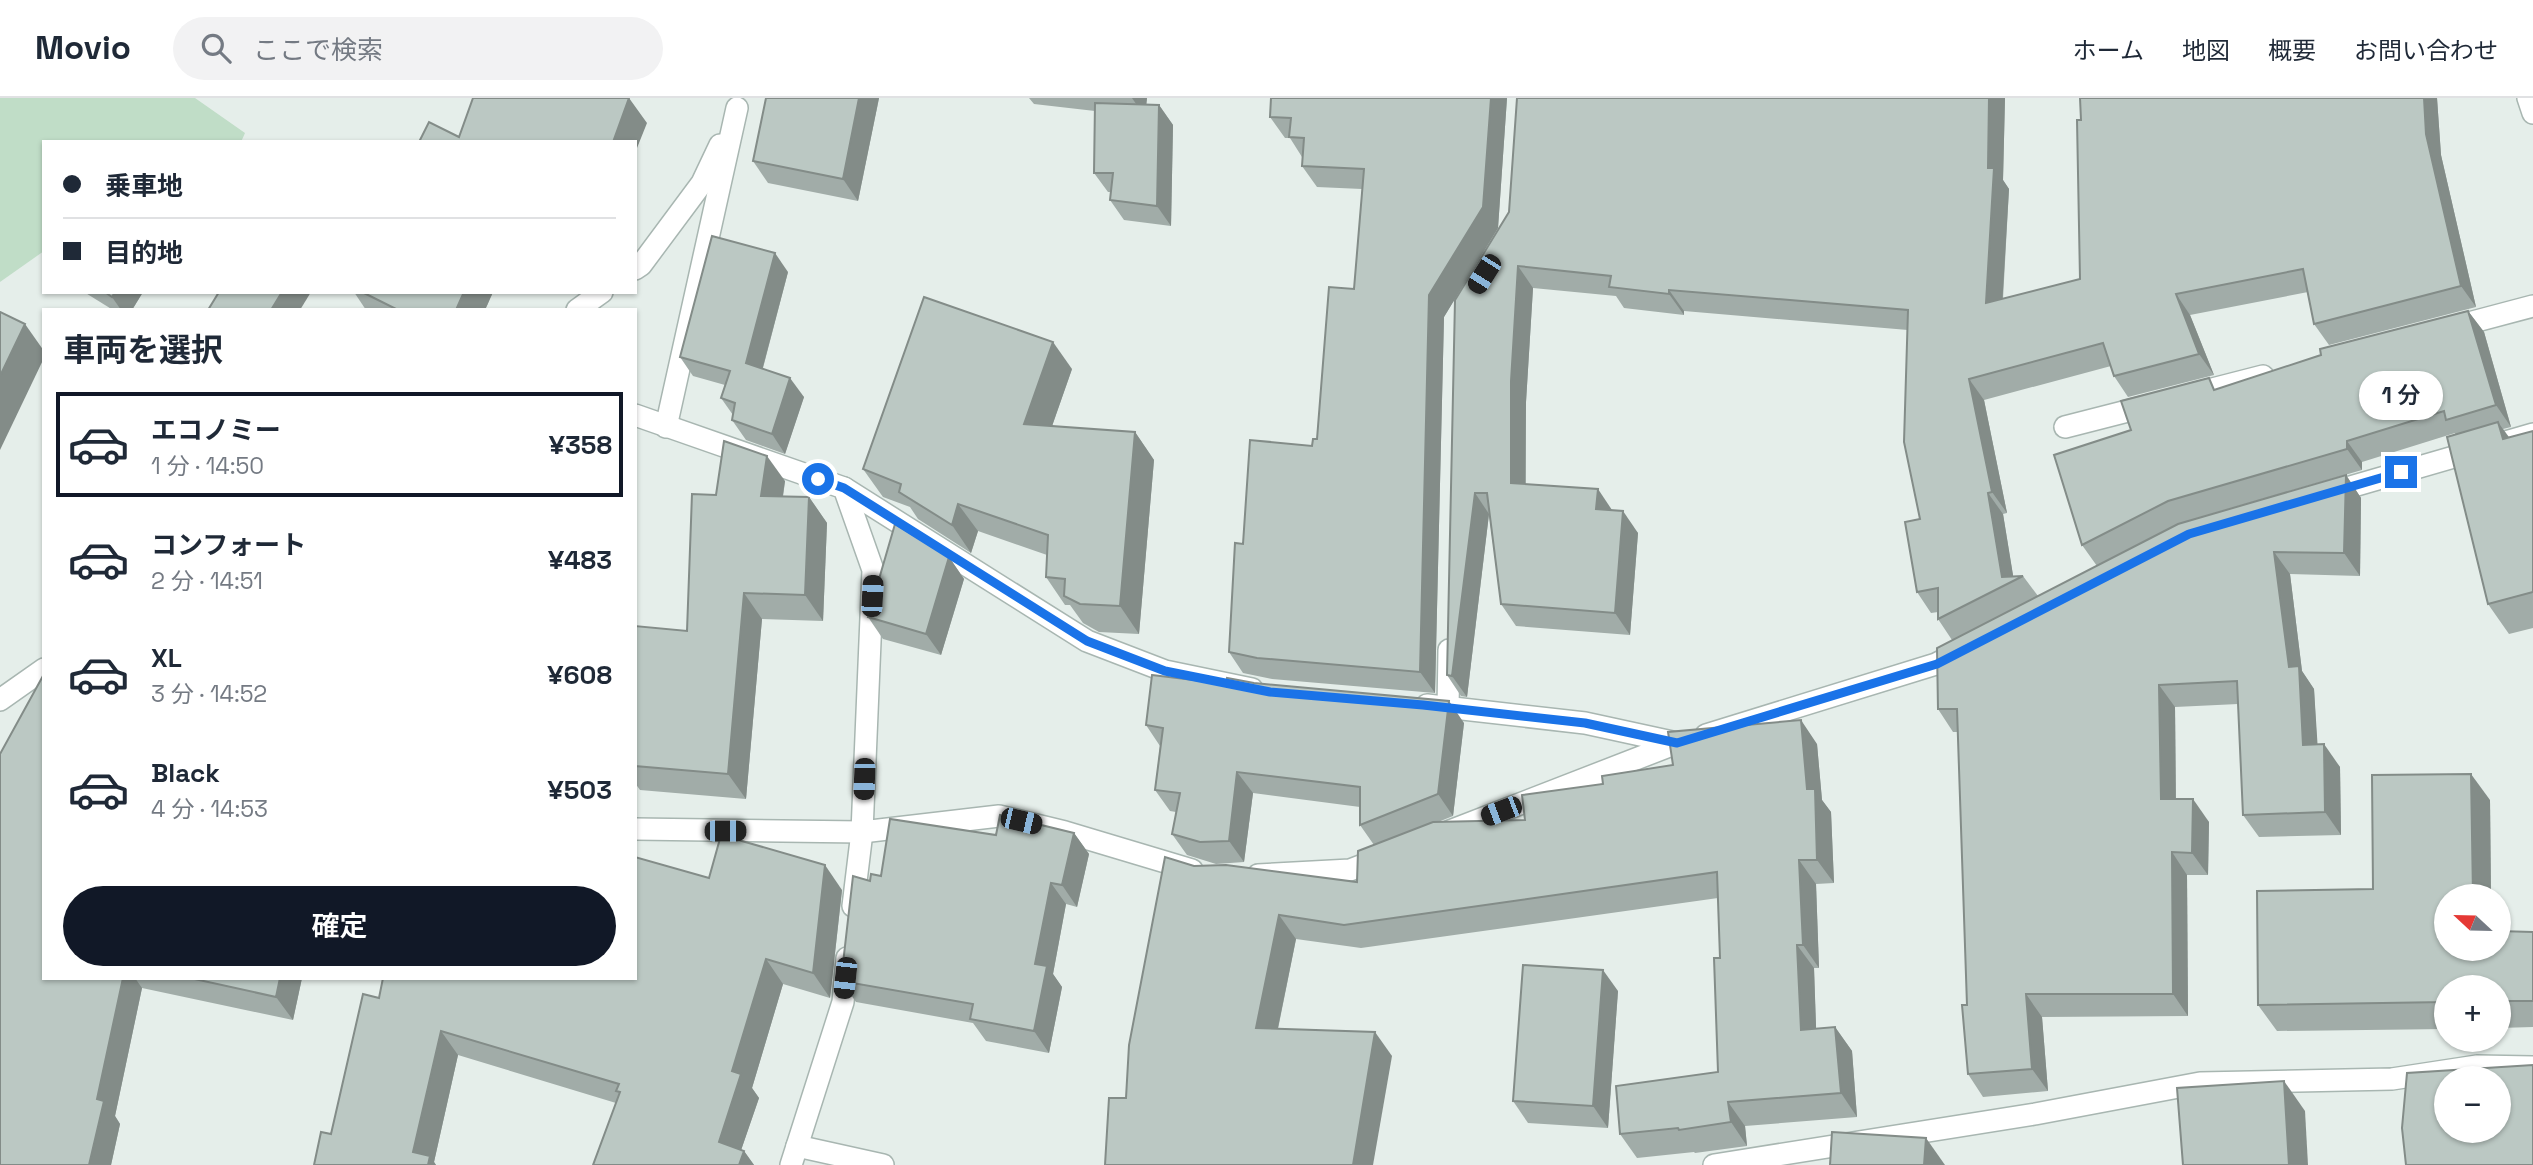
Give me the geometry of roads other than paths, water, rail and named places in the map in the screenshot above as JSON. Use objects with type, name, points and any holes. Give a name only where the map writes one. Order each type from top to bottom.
[{"type":"street","points":[[2528,98],[2533,113]]},
{"type":"street","points":[[637,268],[702,183],[738,103]]},
{"type":"street","points":[[666,427],[738,103]]},
{"type":"street","points":[[580,308],[599,294]]},
{"type":"street","points":[[2426,334],[2533,306]]},
{"type":"street","points":[[2065,427],[2279,372]]},
{"type":"street","points":[[637,416],[844,488],[1087,641],[1165,671],[1270,692]]},
{"type":"street","points":[[2308,500],[2533,434]]},
{"type":"street","points":[[844,488],[873,570],[862,832],[843,1002],[794,1155],[883,1165]]},
{"type":"street","points":[[1448,708],[1450,624]]},
{"type":"street","points":[[1426,841],[1677,743],[1937,664],[1984,639]]},
{"type":"street","points":[[0,700],[42,670]]},
{"type":"street","points":[[1409,703],[1585,723],[1677,743]]},
{"type":"street","points":[[637,829],[862,832],[999,816],[1065,832],[1214,877]]},
{"type":"street","points":[[1241,875],[1350,870],[1400,850]]},
{"type":"street","points":[[1714,1165],[2035,1114],[2200,1083],[2392,1079],[2477,1066],[2533,1067]]}]
